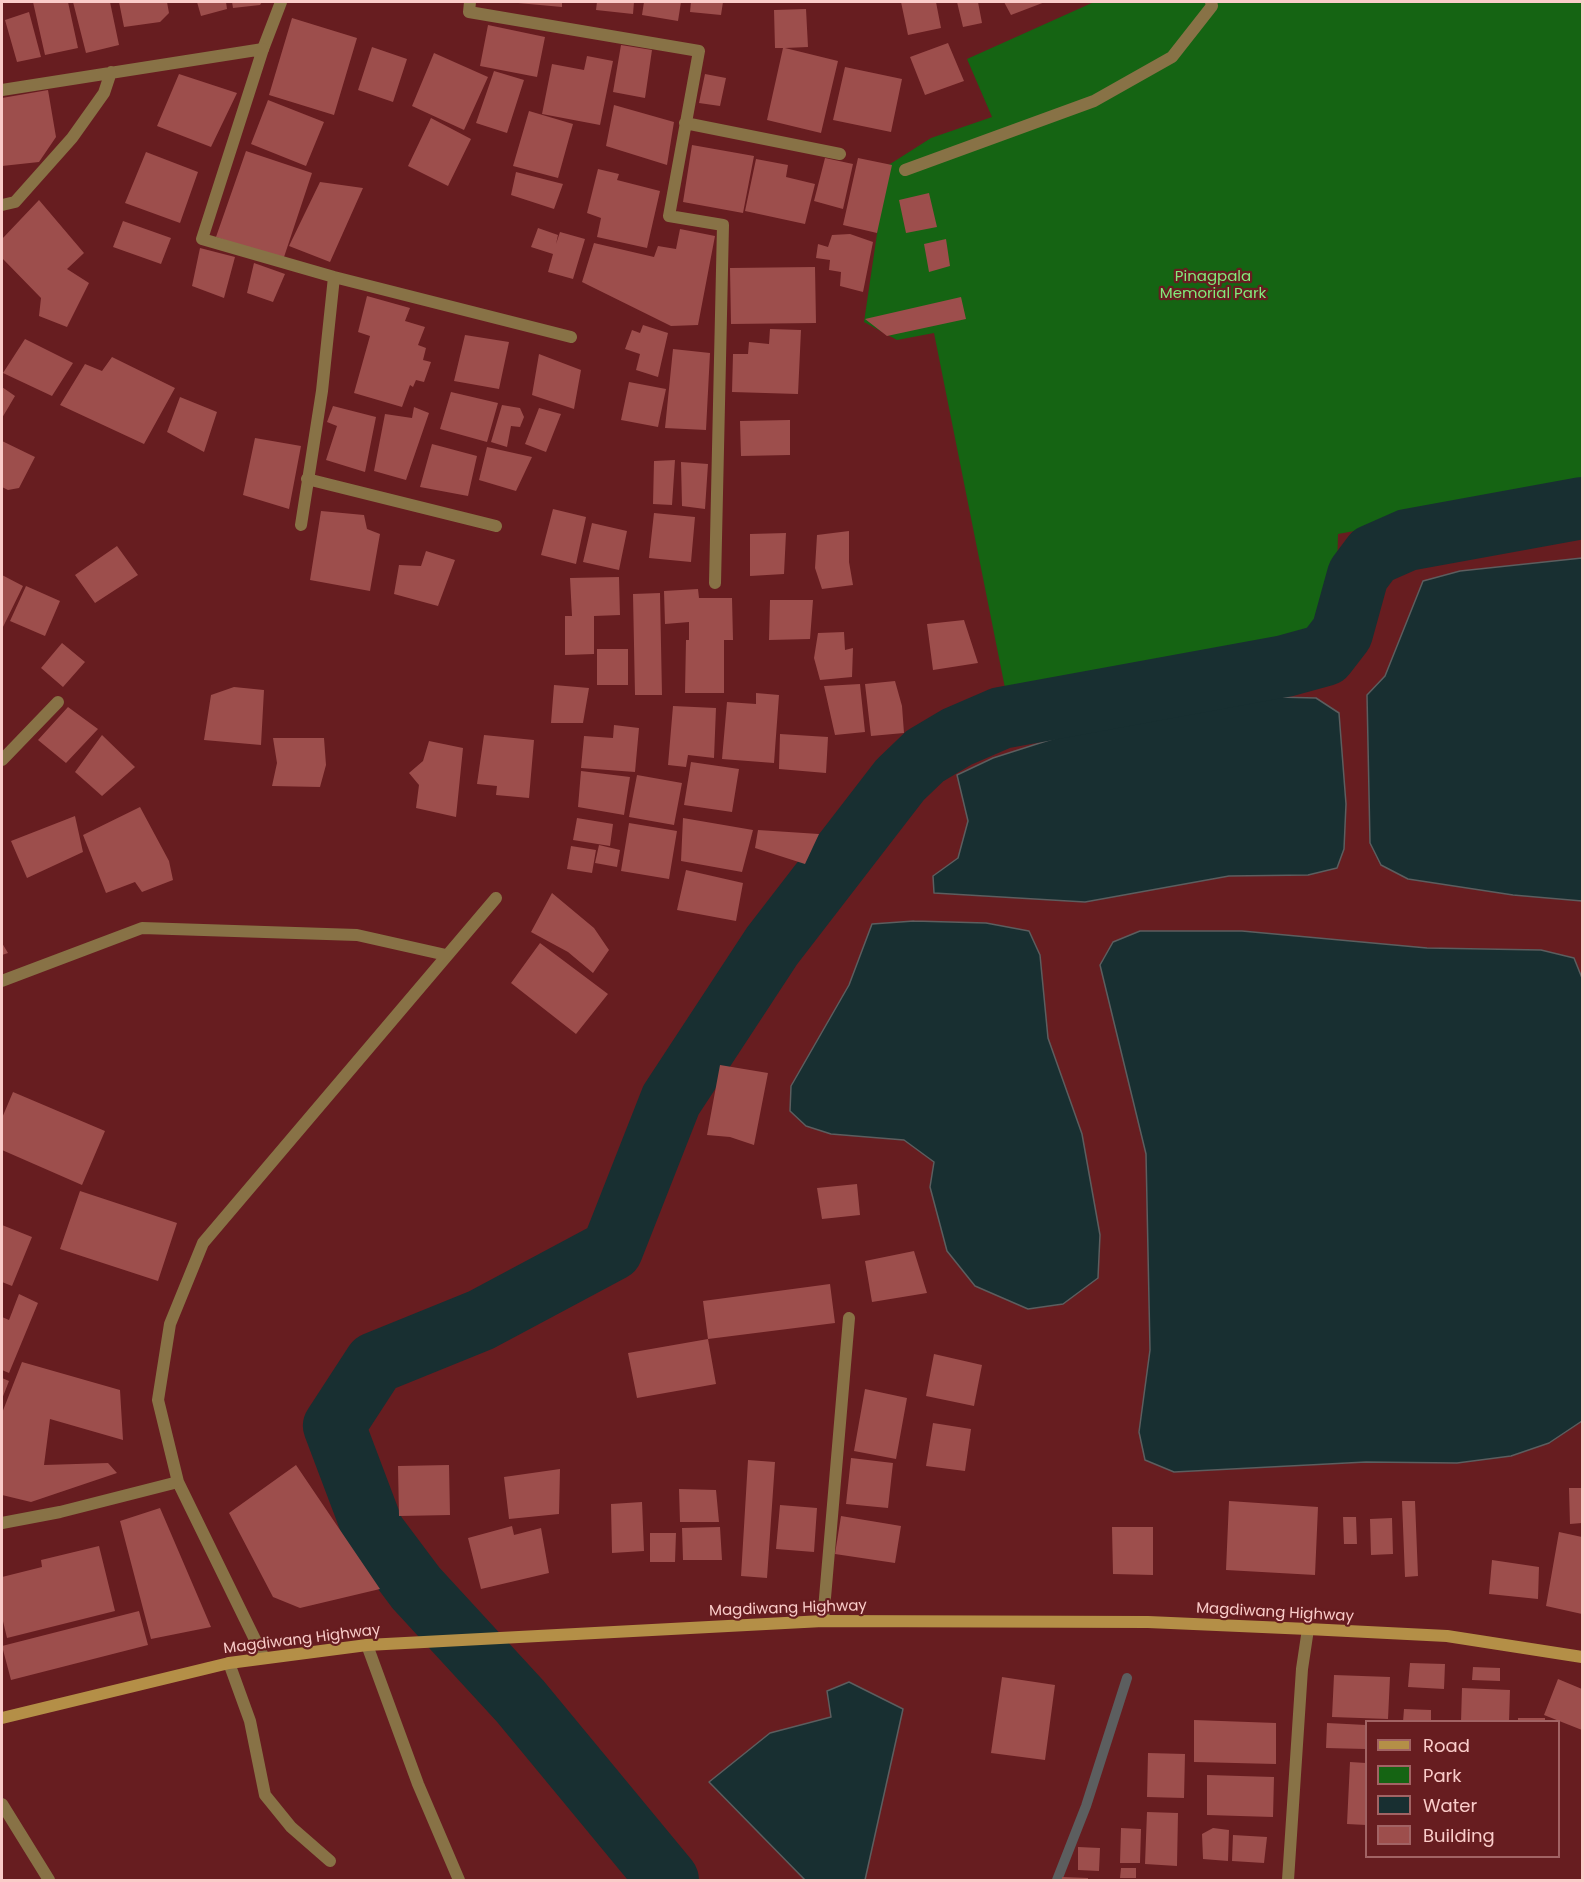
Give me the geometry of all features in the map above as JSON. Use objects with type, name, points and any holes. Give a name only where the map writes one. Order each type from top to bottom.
[{"type":"main road","name":"Magdiwang Highway","points":[[2,1718],[229,1663],[367,1645],[823,1621],[1148,1622],[1308,1629],[1446,1636],[1582,1657]]},
{"type":"street","points":[[280,2],[202,239],[334,277],[571,337]]},
{"type":"street","points":[[470,2],[469,12],[699,51],[669,216],[723,225],[715,583]]},
{"type":"street","points":[[904,170],[1094,101],[1172,57],[1212,6],[1211,2]]},
{"type":"street","points":[[2,90],[263,49]]},
{"type":"street","points":[[2,205],[15,202],[72,138],[104,93],[111,72]]},
{"type":"street","points":[[686,123],[840,154]]},
{"type":"street","points":[[301,525],[322,391],[334,277]]},
{"type":"street","points":[[307,479],[496,526]]},
{"type":"street","points":[[2,760],[58,702]]},
{"type":"street","points":[[264,1658],[178,1482],[158,1400],[170,1324],[202,1243],[496,898]]},
{"type":"street","points":[[2,981],[142,928],[357,935],[446,955]]},
{"type":"street","points":[[823,1621],[849,1318]]},
{"type":"street","points":[[2,1524],[178,1482]]},
{"type":"street","points":[[1288,1881],[1302,1669],[1308,1629]]},
{"type":"street","points":[[367,1645],[418,1784],[459,1881]]},
{"type":"street","points":[[229,1663],[250,1721],[265,1795],[291,1827],[330,1861]]},
{"type":"street","points":[[2,1804],[49,1881]]},
{"type":"green space","name":"Pinagpala Memorial Park","points":[[1094,2],[1582,2],[1582,489],[1338,534],[1336,609],[1323,641],[1008,703],[934,333],[897,340],[864,322],[887,166],[931,138],[992,117],[967,59]]},
{"type":"water","points":[[1582,558],[1582,901],[1513,895],[1408,879],[1381,865],[1370,843],[1367,695],[1385,676],[1423,581],[1460,571]]},
{"type":"water","points":[[1277,697],[1316,698],[1339,713],[1346,804],[1344,849],[1337,868],[1308,875],[1229,876],[1085,902],[934,893],[933,876],[958,858],[968,821],[957,775],[993,758],[1159,705]]},
{"type":"water","points":[[914,921],[986,923],[1029,931],[1040,955],[1048,1038],[1082,1134],[1100,1235],[1098,1278],[1063,1304],[1028,1309],[975,1286],[947,1251],[930,1187],[934,1162],[904,1140],[831,1134],[806,1126],[790,1111],[791,1086],[849,985],[872,924]]},
{"type":"water","points":[[1140,931],[1242,931],[1427,948],[1541,950],[1574,958],[1582,978],[1582,1421],[1549,1443],[1511,1456],[1457,1463],[1366,1462],[1174,1472],[1145,1460],[1139,1432],[1150,1350],[1146,1154],[1100,965],[1113,942]]},
{"type":"water","points":[[849,1682],[903,1709],[865,1880],[805,1880],[709,1782],[770,1733],[831,1717],[827,1691]]},
{"type":"building","points":[[33,2],[68,2],[78,48],[45,55]]},
{"type":"building","points":[[73,2],[110,2],[119,45],[86,53]]},
{"type":"building","points":[[119,2],[167,2],[169,13],[160,22],[124,27]]},
{"type":"building","points":[[197,2],[226,2],[227,9],[201,16]]},
{"type":"building","points":[[232,2],[262,2],[260,5],[233,8]]},
{"type":"building","points":[[507,2],[562,2],[562,7]]},
{"type":"building","points":[[597,2],[634,2],[633,14],[596,10]]},
{"type":"building","points":[[644,2],[681,2],[678,21],[642,15]]},
{"type":"building","points":[[691,2],[723,2],[721,15],[690,12]]},
{"type":"building","points":[[901,2],[936,2],[941,28],[908,35]]},
{"type":"building","points":[[957,2],[978,2],[982,23],[963,27]]},
{"type":"building","points":[[1004,2],[1045,2],[1011,15]]},
{"type":"building","points":[[806,9],[808,47],[785,48],[838,61],[821,133],[767,120],[783,48],[775,48],[774,10]]},
{"type":"building","points":[[29,12],[41,57],[17,62],[5,20]]},
{"type":"building","points":[[292,18],[357,38],[334,115],[269,95]]},
{"type":"building","points":[[488,25],[545,37],[537,77],[480,66]]},
{"type":"building","points":[[948,43],[964,81],[925,95],[910,57]]},
{"type":"building","points":[[621,45],[652,50],[645,98],[613,92]]},
{"type":"building","points":[[372,47],[407,59],[393,102],[358,90]]},
{"type":"building","points":[[434,53],[488,77],[464,130],[412,106]]},
{"type":"building","points":[[587,56],[613,61],[600,125],[542,114],[552,64],[584,70]]},
{"type":"building","points":[[845,67],[902,79],[891,132],[833,120]]},
{"type":"building","points":[[494,71],[524,80],[507,133],[476,123]]},
{"type":"building","points":[[179,74],[237,93],[211,147],[157,126]]},
{"type":"building","points":[[705,74],[726,78],[720,106],[699,103]]},
{"type":"building","points":[[48,90],[56,137],[39,162],[2,166],[2,98]]},
{"type":"building","points":[[268,100],[324,122],[306,166],[251,144]]},
{"type":"building","points":[[614,105],[674,122],[667,165],[606,146]]},
{"type":"building","points":[[529,111],[573,124],[558,178],[513,166]]},
{"type":"building","points":[[431,118],[471,139],[448,186],[408,166]]},
{"type":"building","points":[[692,145],[754,156],[743,213],[683,202]]},
{"type":"building","points":[[246,151],[312,173],[283,260],[216,237]]},
{"type":"building","points":[[146,152],[198,172],[180,223],[125,203]]},
{"type":"building","points":[[825,158],[853,164],[843,209],[814,201]]},
{"type":"building","points":[[858,158],[892,165],[877,233],[843,225]]},
{"type":"building","points":[[756,159],[788,165],[786,177],[815,184],[805,224],[745,211]]},
{"type":"building","points":[[598,169],[619,174],[617,180],[660,191],[647,248],[597,237],[601,218],[587,213]]},
{"type":"building","points":[[516,172],[563,184],[554,209],[511,195]]},
{"type":"building","points":[[320,182],[363,188],[330,262],[289,246]]},
{"type":"building","points":[[929,193],[937,227],[906,233],[899,200]]},
{"type":"building","points":[[39,200],[84,253],[67,269],[89,283],[67,327],[39,316],[41,298],[2,258],[2,239]]},
{"type":"building","points":[[123,221],[171,238],[161,264],[113,247]]},
{"type":"building","points":[[538,228],[558,235],[556,244],[560,232],[585,239],[573,279],[548,272],[553,254],[531,247]]},
{"type":"building","points":[[680,229],[715,236],[698,325],[671,326],[582,282],[594,243],[654,257],[658,246],[676,249]]},
{"type":"building","points":[[850,234],[873,242],[863,292],[840,286],[841,272],[829,270],[830,260],[816,258],[818,244],[828,247],[832,235]]},
{"type":"building","points":[[946,239],[950,266],[929,272],[924,244]]},
{"type":"building","points":[[200,248],[235,257],[224,298],[192,286]]},
{"type":"building","points":[[254,263],[285,274],[273,302],[247,293]]},
{"type":"building","points":[[815,267],[816,323],[731,324],[730,268]]},
{"type":"building","points":[[367,296],[410,308],[405,321],[425,327],[418,345],[426,348],[423,360],[431,362],[424,382],[416,380],[413,387],[410,385],[402,407],[354,393],[370,336],[358,332]]},
{"type":"building","points":[[961,297],[966,319],[887,336],[865,319]]},
{"type":"building","points":[[643,325],[668,333],[658,377],[636,370],[640,354],[625,349],[632,330],[640,333]]},
{"type":"building","points":[[770,329],[801,330],[798,394],[732,392],[733,354],[748,354],[749,342],[769,344]]},
{"type":"building","points":[[465,335],[509,342],[499,389],[454,381]]},
{"type":"building","points":[[25,339],[73,363],[52,396],[3,373]]},
{"type":"building","points":[[673,349],[710,353],[706,430],[665,428]]},
{"type":"building","points":[[539,354],[581,370],[574,409],[532,395]]},
{"type":"building","points":[[112,357],[175,388],[144,444],[60,405],[85,364],[102,371]]},
{"type":"building","points":[[629,382],[666,389],[658,427],[621,420]]},
{"type":"building","points":[[2,387],[15,396],[2,418]]},
{"type":"building","points":[[451,392],[498,403],[487,442],[440,429]]},
{"type":"building","points":[[180,397],[217,412],[204,452],[167,432]]},
{"type":"building","points":[[502,405],[520,408],[524,417],[520,427],[511,426],[507,447],[491,442]]},
{"type":"building","points":[[333,406],[376,417],[365,472],[326,460],[337,426],[327,422]]},
{"type":"building","points":[[414,407],[429,413],[406,480],[374,471],[385,414],[412,418]]},
{"type":"building","points":[[539,408],[561,414],[546,452],[525,444]]},
{"type":"building","points":[[790,420],[790,455],[741,456],[740,421]]},
{"type":"building","points":[[255,438],[301,446],[289,509],[243,495]]},
{"type":"building","points":[[2,441],[35,457],[19,488],[8,490],[2,487]]},
{"type":"building","points":[[432,444],[477,456],[468,496],[420,487]]},
{"type":"building","points":[[487,447],[532,457],[516,491],[479,480]]},
{"type":"building","points":[[675,460],[672,505],[653,504],[654,461]]},
{"type":"building","points":[[681,462],[708,464],[705,509],[682,506]]},
{"type":"building","points":[[553,509],[586,517],[576,564],[541,555]]},
{"type":"building","points":[[321,511],[364,515],[367,529],[380,534],[370,591],[310,580]]},
{"type":"building","points":[[654,513],[695,517],[691,562],[649,558]]},
{"type":"building","points":[[592,523],[627,531],[619,570],[583,562]]},
{"type":"building","points":[[849,531],[849,562],[853,585],[822,589],[815,568],[817,535]]},
{"type":"building","points":[[786,533],[784,574],[750,576],[750,534]]},
{"type":"building","points":[[117,546],[138,575],[95,603],[75,575]]},
{"type":"building","points":[[426,551],[455,560],[438,606],[394,594],[399,565],[421,566]]},
{"type":"building","points":[[2,575],[23,586],[2,629]]},
{"type":"building","points":[[619,577],[620,615],[594,616],[594,654],[565,655],[565,616],[572,616],[570,578]]},
{"type":"building","points":[[26,586],[60,601],[45,636],[10,621]]},
{"type":"building","points":[[698,589],[699,598],[732,598],[733,640],[724,640],[724,693],[685,693],[686,640],[689,640],[689,622],[665,624],[664,591]]},
{"type":"building","points":[[660,593],[662,695],[635,695],[633,594]]},
{"type":"building","points":[[770,600],[813,600],[810,639],[769,640]]},
{"type":"building","points":[[964,620],[978,663],[933,670],[927,624]]},
{"type":"building","points":[[844,632],[845,650],[853,648],[852,677],[820,680],[814,658],[818,633]]},
{"type":"building","points":[[62,643],[85,662],[63,687],[41,668]]},
{"type":"building","points":[[597,649],[628,649],[628,685],[597,685]]},
{"type":"building","points":[[895,681],[902,706],[904,733],[871,736],[865,684]]},
{"type":"building","points":[[860,684],[865,732],[835,735],[824,686]]},
{"type":"building","points":[[554,685],[589,688],[583,723],[551,723]]},
{"type":"building","points":[[234,687],[264,690],[261,745],[204,740],[211,695]]},
{"type":"building","points":[[756,693],[779,695],[774,763],[722,759],[727,702],[756,704]]},
{"type":"building","points":[[673,706],[716,708],[714,758],[688,755],[686,767],[668,765]]},
{"type":"building","points":[[68,707],[98,729],[66,763],[38,740]]},
{"type":"building","points":[[614,725],[639,728],[635,772],[581,768],[584,736],[613,738]]},
{"type":"building","points":[[780,734],[828,737],[826,773],[779,769]]},
{"type":"building","points":[[102,735],[135,767],[102,796],[75,772]]},
{"type":"building","points":[[484,735],[534,740],[529,798],[496,795],[497,786],[477,784]]},
{"type":"building","points":[[273,738],[324,738],[326,765],[320,787],[272,786],[277,763]]},
{"type":"building","points":[[429,741],[463,748],[456,817],[416,808],[419,785],[409,773],[423,761]]},
{"type":"building","points":[[691,762],[739,769],[732,812],[684,805]]},
{"type":"building","points":[[581,771],[630,777],[624,815],[578,807]]},
{"type":"building","points":[[637,775],[682,783],[674,825],[629,817]]},
{"type":"building","points":[[140,807],[169,861],[173,880],[142,892],[135,882],[106,893],[83,835]]},
{"type":"building","points":[[75,816],[83,852],[27,878],[11,841]]},
{"type":"building","points":[[577,818],[613,824],[610,846],[573,840]]},
{"type":"building","points":[[683,818],[753,830],[742,872],[681,861]]},
{"type":"building","points":[[629,823],[677,831],[669,879],[621,871]]},
{"type":"building","points":[[758,830],[819,834],[805,864],[755,848]]},
{"type":"building","points":[[599,845],[620,850],[617,867],[595,863]]},
{"type":"building","points":[[571,846],[596,850],[592,873],[567,869]]},
{"type":"building","points":[[686,870],[743,883],[736,921],[677,910]]},
{"type":"building","points":[[552,893],[594,928],[609,950],[593,973],[568,952],[531,932]]},
{"type":"building","points":[[2,943],[8,953],[2,955]]},
{"type":"building","points":[[540,943],[608,994],[576,1034],[511,983]]},
{"type":"building","points":[[720,1065],[768,1073],[754,1145],[730,1137],[707,1135]]},
{"type":"building","points":[[13,1092],[105,1131],[82,1185],[2,1150],[2,1118]]},
{"type":"building","points":[[857,1184],[860,1215],[822,1219],[817,1188]]},
{"type":"building","points":[[80,1191],[177,1223],[158,1281],[60,1249]]},
{"type":"building","points":[[2,1225],[32,1237],[12,1286],[2,1282]]},
{"type":"building","points":[[914,1251],[927,1293],[872,1302],[865,1261]]},
{"type":"building","points":[[830,1284],[835,1323],[708,1339],[703,1301]]},
{"type":"building","points":[[19,1294],[38,1303],[9,1373],[2,1370],[2,1317],[9,1320]]},
{"type":"building","points":[[708,1339],[716,1384],[637,1398],[628,1353]]},
{"type":"building","points":[[934,1354],[982,1365],[974,1406],[926,1396]]},
{"type":"building","points":[[22,1362],[120,1390],[123,1440],[50,1419],[44,1465],[108,1463],[117,1473],[31,1502],[2,1495],[2,1413]]},
{"type":"building","points":[[2,1378],[9,1381],[2,1399]]},
{"type":"building","points":[[865,1389],[907,1398],[896,1459],[854,1451]]},
{"type":"building","points":[[933,1423],[971,1429],[965,1471],[926,1466]]},
{"type":"building","points":[[851,1458],[893,1463],[888,1508],[846,1504]]},
{"type":"building","points":[[748,1460],[775,1462],[767,1578],[741,1576]]},
{"type":"building","points":[[296,1465],[380,1589],[300,1608],[273,1597],[229,1513]]},
{"type":"building","points":[[449,1465],[450,1515],[399,1516],[398,1466]]},
{"type":"building","points":[[560,1469],[559,1514],[509,1519],[504,1477]]},
{"type":"building","points":[[1569,1488],[1582,1488],[1582,1523],[1570,1524]]},
{"type":"building","points":[[679,1489],[716,1490],[719,1522],[680,1522]]},
{"type":"building","points":[[1229,1501],[1318,1507],[1315,1575],[1226,1570]]},
{"type":"building","points":[[1402,1501],[1415,1501],[1418,1576],[1405,1577]]},
{"type":"building","points":[[642,1502],[644,1551],[612,1553],[611,1504]]},
{"type":"building","points":[[780,1505],[817,1508],[814,1552],[776,1549]]},
{"type":"building","points":[[160,1508],[211,1627],[151,1639],[120,1521]]},
{"type":"building","points":[[841,1516],[901,1526],[895,1563],[835,1554]]},
{"type":"building","points":[[1343,1517],[1356,1517],[1357,1544],[1344,1544]]},
{"type":"building","points":[[1392,1518],[1393,1554],[1371,1555],[1370,1519]]},
{"type":"building","points":[[512,1526],[514,1535],[541,1528],[549,1573],[481,1589],[468,1538]]},
{"type":"building","points":[[720,1527],[722,1560],[683,1560],[682,1528]]},
{"type":"building","points":[[1112,1527],[1153,1527],[1153,1575],[1113,1574]]},
{"type":"building","points":[[1559,1532],[1582,1537],[1582,1614],[1546,1606]]},
{"type":"building","points":[[650,1533],[676,1533],[675,1562],[650,1562]]},
{"type":"building","points":[[99,1546],[115,1611],[7,1638],[2,1617],[2,1577],[42,1567],[41,1560]]},
{"type":"building","points":[[1492,1560],[1539,1567],[1538,1599],[1489,1594]]},
{"type":"building","points":[[139,1611],[148,1645],[11,1680],[2,1646]]},
{"type":"building","points":[[1410,1663],[1445,1664],[1444,1689],[1408,1687]]},
{"type":"building","points":[[1473,1667],[1500,1668],[1500,1681],[1472,1680]]},
{"type":"building","points":[[1334,1675],[1390,1677],[1388,1719],[1332,1717]]},
{"type":"building","points":[[1002,1677],[1055,1685],[1045,1760],[991,1753]]},
{"type":"building","points":[[1558,1679],[1582,1689],[1582,1730],[1544,1715]]},
{"type":"building","points":[[1462,1688],[1510,1690],[1509,1720],[1461,1720]]},
{"type":"building","points":[[1404,1709],[1431,1710],[1431,1720],[1403,1720]]},
{"type":"building","points":[[1518,1718],[1545,1718],[1545,1720],[1518,1720]]},
{"type":"building","points":[[1194,1720],[1276,1723],[1276,1764],[1194,1762]]},
{"type":"building","points":[[1327,1723],[1365,1725],[1365,1749],[1326,1748]]},
{"type":"building","points":[[1148,1753],[1185,1754],[1184,1798],[1147,1797]]},
{"type":"building","points":[[1350,1762],[1365,1763],[1365,1825],[1347,1824]]},
{"type":"building","points":[[1207,1775],[1274,1777],[1273,1817],[1207,1815]]},
{"type":"building","points":[[1147,1812],[1178,1813],[1177,1866],[1145,1864]]},
{"type":"building","points":[[1121,1828],[1141,1829],[1140,1863],[1120,1863]]},
{"type":"building","points":[[1213,1828],[1229,1830],[1228,1861],[1203,1859],[1202,1834]]},
{"type":"building","points":[[1233,1835],[1267,1837],[1264,1863],[1232,1861]]},
{"type":"building","points":[[1078,1847],[1100,1848],[1099,1871],[1078,1870]]},
{"type":"building","points":[[1121,1868],[1136,1868],[1136,1878],[1120,1878]]},
{"type":"building","points":[[1062,1877],[1088,1878],[1088,1880],[1062,1880]]},
{"type":"waterway","points":[[668,1880],[520,1701],[416,1588],[374,1532],[334,1426],[375,1363],[481,1320],[612,1250],[671,1100],[772,946],[900,780],[925,756],[957,737],[1001,718],[1285,666],[1325,655],[1342,633],[1358,575],[1373,555],[1407,540],[1582,508]]},
{"type":"waterway","points":[[1057,1880],[1086,1806],[1127,1678]]}]
